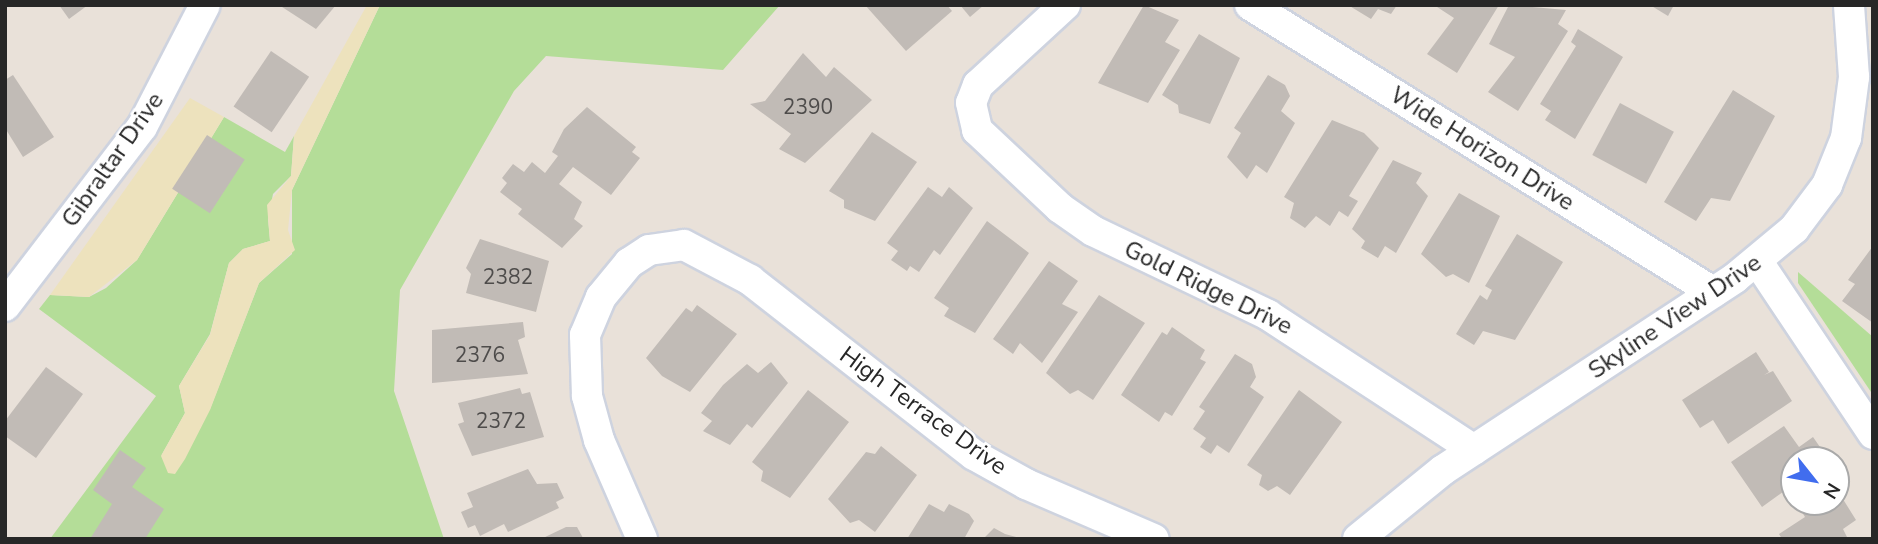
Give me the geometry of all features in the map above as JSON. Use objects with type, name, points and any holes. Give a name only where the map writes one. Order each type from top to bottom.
[{"type":"street","name":"Gibraltar Drive","points":[[5,306],[142,127],[205,5]]},
{"type":"street","name":"Gold Ridge Drive","points":[[1065,5],[991,69],[971,103],[977,130],[1060,208],[1131,251],[1309,338],[1474,450]]},
{"type":"street","name":"Wide Horizon Drive","points":[[1251,5],[1713,292]]},
{"type":"street","name":"Skyline View Drive","points":[[1358,539],[1474,450],[1758,262],[1813,206],[1837,164],[1854,77],[1849,5]]},
{"type":"street","name":"High Terrace Drive","points":[[642,539],[598,440],[585,383],[585,335],[601,297],[629,263],[667,245],[709,253],[974,455],[1154,539]]},
{"type":"street","points":[[1758,262],[1873,434]]},
{"type":"green space","points":[[380,5],[780,5],[723,70],[546,56],[514,91],[400,290],[394,391],[444,539],[50,539],[156,396],[39,309],[50,295],[89,297],[106,288],[137,260],[224,117],[285,152],[294,136],[291,176],[273,194],[268,219],[270,241],[243,249],[229,263],[210,334],[179,386],[185,413],[161,456],[210,409],[259,283],[292,254],[292,190]]},
{"type":"green space","points":[[1798,272],[1873,337],[1873,395],[1798,283]]},
{"type":"sand","points":[[367,5],[380,5],[292,190],[288,230],[295,250],[259,283],[210,410],[175,474],[168,473],[161,456],[185,413],[179,386],[210,335],[229,263],[243,249],[270,241],[267,205],[291,176],[294,136]]},
{"type":"sand","points":[[190,98],[224,117],[137,260],[89,297],[50,295]]},
{"type":"building","points":[[59,5],[88,5],[69,19]]},
{"type":"building","points":[[279,5],[336,5],[316,29]]},
{"type":"building","points":[[865,5],[947,5],[952,11],[906,51]]},
{"type":"building","points":[[960,5],[984,5],[970,17]]},
{"type":"building","points":[[1144,5],[1179,20],[1165,42],[1180,50],[1148,103],[1098,83]]},
{"type":"building","points":[[1348,5],[1397,5],[1391,14],[1378,9],[1371,19]]},
{"type":"building","points":[[1434,5],[1499,5],[1457,73],[1427,54],[1454,18]]},
{"type":"building","points":[[1509,5],[1566,10],[1558,24],[1568,31],[1518,111],[1488,92],[1515,57],[1489,44]]},
{"type":"building","points":[[1650,5],[1674,5],[1668,16]]},
{"type":"building","points":[[1578,29],[1623,57],[1575,139],[1545,120],[1551,111],[1540,104],[1576,46],[1571,42]]},
{"type":"building","points":[[1199,34],[1240,58],[1210,124],[1179,113],[1178,105],[1162,95]]},
{"type":"building","points":[[271,51],[309,77],[272,132],[234,107]]},
{"type":"building","points":[[803,53],[826,77],[834,67],[872,100],[805,163],[779,149],[791,134],[750,104],[765,101]]},
{"type":"building","points":[[13,75],[54,137],[23,157],[5,128],[5,80]]},
{"type":"building","points":[[1268,75],[1285,85],[1290,96],[1281,111],[1295,123],[1267,173],[1256,165],[1247,179],[1227,157],[1241,133],[1234,128]]},
{"type":"building","points":[[1733,90],[1775,116],[1730,201],[1711,198],[1696,221],[1664,202]]},
{"type":"building","points":[[1620,103],[1674,132],[1646,184],[1592,155]]},
{"type":"building","points":[[587,107],[636,147],[632,152],[640,158],[611,195],[573,167],[559,184],[582,202],[574,219],[583,226],[562,248],[518,214],[522,209],[500,192],[507,183],[502,178],[513,164],[524,172],[532,162],[545,173],[558,156],[552,152],[564,129]]},
{"type":"building","points":[[1332,120],[1364,133],[1379,148],[1349,196],[1358,201],[1348,217],[1339,211],[1330,226],[1316,216],[1305,228],[1290,218],[1294,203],[1284,197]]},
{"type":"building","points":[[872,132],[917,162],[875,221],[844,208],[844,200],[829,191]]},
{"type":"building","points":[[207,135],[245,160],[210,213],[172,189]]},
{"type":"building","points":[[1393,160],[1422,173],[1416,183],[1428,196],[1396,253],[1385,246],[1378,258],[1361,248],[1365,241],[1352,229]]},
{"type":"building","points":[[928,187],[942,197],[949,187],[973,208],[940,255],[934,250],[919,272],[910,266],[907,271],[891,260],[898,251],[887,243]]},
{"type":"building","points":[[1459,193],[1500,216],[1469,283],[1453,274],[1446,277],[1421,254]]},
{"type":"building","points":[[987,221],[1029,253],[975,333],[944,316],[949,308],[934,298]]},
{"type":"building","points":[[1517,234],[1563,262],[1515,340],[1483,331],[1474,345],[1456,334],[1480,295],[1487,300],[1492,290],[1485,286]]},
{"type":"building","points":[[480,239],[549,261],[536,312],[466,293],[471,274],[466,268]]},
{"type":"building","points":[[1873,246],[1873,323],[1842,301],[1855,284],[1848,280]]},
{"type":"building","points":[[1049,261],[1078,281],[1062,304],[1078,312],[1042,363],[1020,343],[1013,354],[993,339]]},
{"type":"building","points":[[1099,295],[1145,323],[1093,400],[1078,390],[1070,394],[1046,373]]},
{"type":"building","points":[[697,305],[737,334],[690,392],[662,376],[646,358],[686,308],[692,312]]},
{"type":"building","points":[[523,322],[525,337],[518,340],[528,374],[432,383],[432,330]]},
{"type":"building","points":[[1172,327],[1205,350],[1200,359],[1206,362],[1172,416],[1165,412],[1159,422],[1121,395],[1162,332],[1167,335]]},
{"type":"building","points":[[1756,352],[1769,372],[1764,375],[1773,371],[1792,401],[1728,444],[1713,420],[1700,428],[1682,400]]},
{"type":"building","points":[[1235,354],[1252,364],[1256,377],[1250,387],[1264,397],[1229,453],[1217,445],[1211,454],[1200,447],[1206,438],[1193,429],[1205,411],[1199,407]]},
{"type":"building","points":[[771,362],[788,383],[752,428],[747,424],[730,445],[703,431],[712,421],[701,413],[723,385],[747,364],[758,373]]},
{"type":"building","points":[[46,367],[83,394],[36,458],[5,436],[5,421]]},
{"type":"building","points":[[520,388],[522,394],[530,392],[544,437],[472,456],[458,424],[464,422],[458,403]]},
{"type":"building","points":[[808,390],[849,422],[790,498],[761,481],[763,471],[752,462]]},
{"type":"building","points":[[1299,390],[1342,422],[1290,495],[1277,486],[1268,491],[1259,485],[1262,475],[1247,465]]},
{"type":"building","points":[[1784,426],[1798,446],[1780,446],[1780,494],[1762,507],[1731,462]]},
{"type":"building","points":[[1813,437],[1819,446],[1800,446]]},
{"type":"building","points":[[881,446],[917,475],[875,532],[859,520],[850,523],[828,499],[866,452],[875,454]]},
{"type":"building","points":[[120,450],[146,468],[132,487],[164,509],[145,539],[90,539],[112,504],[93,490]]},
{"type":"building","points":[[528,469],[537,484],[557,483],[564,498],[556,502],[559,508],[508,532],[504,524],[480,536],[475,525],[468,528],[461,512],[473,507],[467,493]]},
{"type":"building","points":[[929,504],[944,512],[949,504],[969,514],[974,521],[964,539],[907,539]]},
{"type":"building","points":[[1850,510],[1856,520],[1843,529],[1848,539],[1782,539],[1779,534],[1805,517],[1850,516]]},
{"type":"building","points":[[566,527],[577,527],[583,538],[541,539]]},
{"type":"building","points":[[994,528],[1005,534],[1023,539],[983,539]]}]
